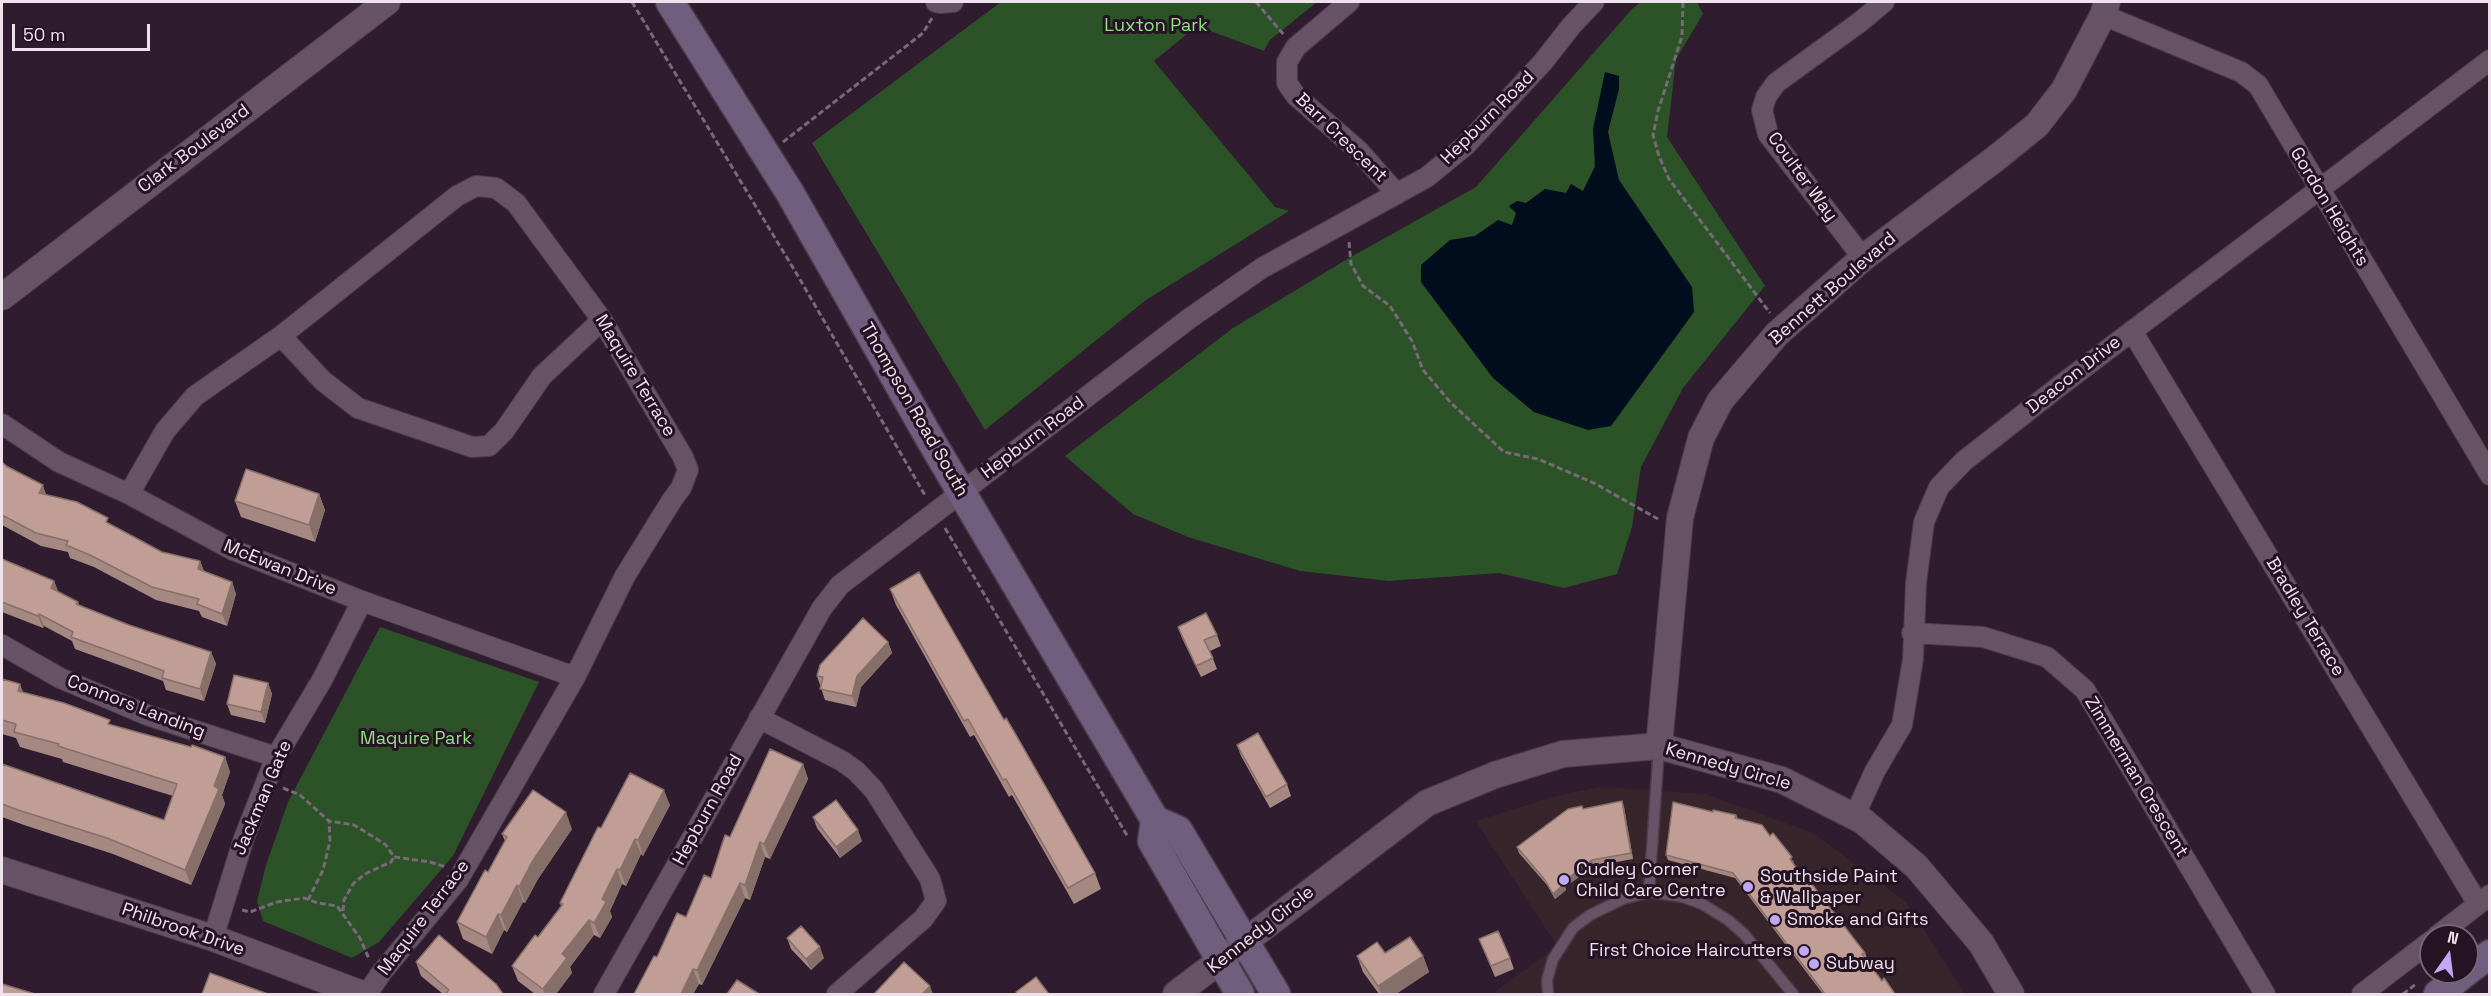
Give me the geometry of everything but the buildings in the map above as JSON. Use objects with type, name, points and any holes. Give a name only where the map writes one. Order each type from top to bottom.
[{"type":"main road","name":"Thompson Road South","points":[[670,2],[767,155],[962,493],[1155,820],[1152,841],[1240,994]]},
{"type":"main road","points":[[1155,820],[1178,830],[1276,994]]},
{"type":"main road","points":[[2438,994],[2451,984]]},
{"type":"street","name":"Clark Boulevard","points":[[2,297],[387,2]]},
{"type":"street","points":[[1296,47],[1349,2]]},
{"type":"street","name":"Hepburn Road","points":[[604,994],[822,608],[840,585],[1190,318],[1262,268],[1427,177],[1466,145],[1543,62],[1572,25],[1594,2]]},
{"type":"street","name":"Coulter Way","points":[[1863,258],[1768,134],[1762,110],[1766,97],[1776,83],[1884,2]]},
{"type":"street","name":"Bennett Boulevard","points":[[1659,746],[1679,530],[1701,438],[1720,401],[1782,329],[1863,258],[2037,125],[2064,90],[2105,8]]},
{"type":"street","name":"Gordon Heights","points":[[2105,8],[2241,72],[2258,85],[2318,190],[2490,475]]},
{"type":"street","name":"Barr Crescent","points":[[1296,47],[1287,62],[1287,83],[1296,96],[1359,151],[1397,194]]},
{"type":"street","name":"Deacon Drive","points":[[1854,817],[1875,771],[1902,725],[1913,659],[1912,633],[1916,583],[1924,522],[1939,487],[1964,461],[2490,60]]},
{"type":"street","name":"Maquire Terrace","points":[[129,494],[165,431],[195,396],[280,336],[457,196],[476,186],[496,188],[516,203],[602,320],[683,457],[688,470],[681,488],[625,576],[575,677],[461,874],[367,994]]},
{"type":"street","points":[[280,336],[323,381],[358,408],[472,447],[489,446],[504,431],[542,376],[602,320]]},
{"type":"street","name":"Bradley Terrace","points":[[2132,331],[2484,899]]},
{"type":"street","name":"McEwan Drive","points":[[2,424],[58,462],[129,494],[233,550],[362,601],[575,677]]},
{"type":"street","name":"Jackman Gate","points":[[213,938],[244,838],[276,756],[322,680],[362,601]]},
{"type":"street","name":"Zimmerman Crescent","points":[[1912,633],[1983,637],[2047,657],[2085,690],[2265,994]]},
{"type":"street","name":"Connors Landing","points":[[2,645],[60,678],[147,715],[276,756]]},
{"type":"street","points":[[759,718],[843,761],[856,771],[874,790],[930,879],[936,901],[923,919],[837,994]]},
{"type":"street","name":"Kennedy Circle","points":[[1176,994],[1427,803],[1495,775],[1563,754],[1659,746],[1782,780],[1863,821],[1916,866],[1981,943],[2011,994]]},
{"type":"street","name":"Philbrook Drive","points":[[2,870],[213,938],[362,994]]},
{"type":"street","points":[[2452,924],[2484,899]]},
{"type":"street","points":[[2362,994],[2419,950]]},
{"type":"lane","points":[[1649,892],[1659,746]]},
{"type":"lane","points":[[1548,994],[1547,980],[1553,959],[1573,928],[1590,915],[1623,899],[1649,892],[1683,897],[1702,904],[1728,920],[1744,934],[1793,994]]},
{"type":"path","points":[[632,2],[798,276],[935,513],[1129,837]]},
{"type":"path","points":[[767,155],[923,33],[943,2]]},
{"type":"path","points":[[1258,2],[1296,47]]},
{"type":"path","points":[[1683,2],[1682,36],[1658,111],[1653,135],[1659,156],[1670,179],[1782,329]]},
{"type":"path","points":[[1347,222],[1352,264],[1363,286],[1390,306],[1412,340],[1423,370],[1451,403],[1504,452],[1538,459],[1594,483],[1679,530]]},
{"type":"path","points":[[266,783],[300,795],[329,821],[354,825],[386,845],[394,857],[441,865],[461,874]]},
{"type":"path","points":[[308,900],[323,870],[330,841],[329,821]]},
{"type":"path","points":[[343,912],[344,900],[353,884],[365,874],[391,862],[394,857]]},
{"type":"path","points":[[223,906],[250,912],[276,902],[304,898],[338,906],[360,938],[367,958],[382,972]]},
{"type":"shaded area","points":[[1599,787],[1706,794],[1813,833],[1905,901],[1965,994],[1492,994],[1557,946],[1476,821],[1549,798]]},
{"type":"green space","name":"Luxton Park","points":[[1001,2],[1317,2],[1270,40],[1264,51],[1197,26],[1154,61],[1275,207],[1289,211],[1146,300],[985,430],[812,143]]},
{"type":"green space","points":[[1641,2],[1697,2],[1703,14],[1676,59],[1667,137],[1765,286],[1683,388],[1641,467],[1632,527],[1617,574],[1564,588],[1499,573],[1389,581],[1300,571],[1188,537],[1133,514],[1065,456],[1233,328],[1349,258],[1476,187],[1632,9]]},
{"type":"green space","name":"Maquire Park","points":[[380,627],[539,682],[453,856],[379,942],[352,958],[263,921],[257,901],[266,865],[288,802]]},
{"type":"water","points":[[1605,72],[1619,76],[1619,89],[1608,132],[1619,180],[1692,287],[1694,312],[1611,426],[1588,430],[1534,412],[1493,378],[1421,282],[1421,265],[1450,240],[1475,236],[1498,220],[1512,225],[1516,213],[1509,206],[1517,201],[1526,203],[1545,189],[1566,193],[1571,184],[1583,191],[1595,166],[1593,129]]},
{"type":"place","name":"Cudley Corner Child Care Centre","points":[[1564,880]]},
{"type":"place","name":"Southside Paint & Wallpaper","points":[[1748,887]]},
{"type":"place","name":"Smoke and Gifts","points":[[1775,920]]},
{"type":"place","name":"First Choice Haircutters","points":[[1804,951]]},
{"type":"place","name":"Subway","points":[[1814,964]]}]
